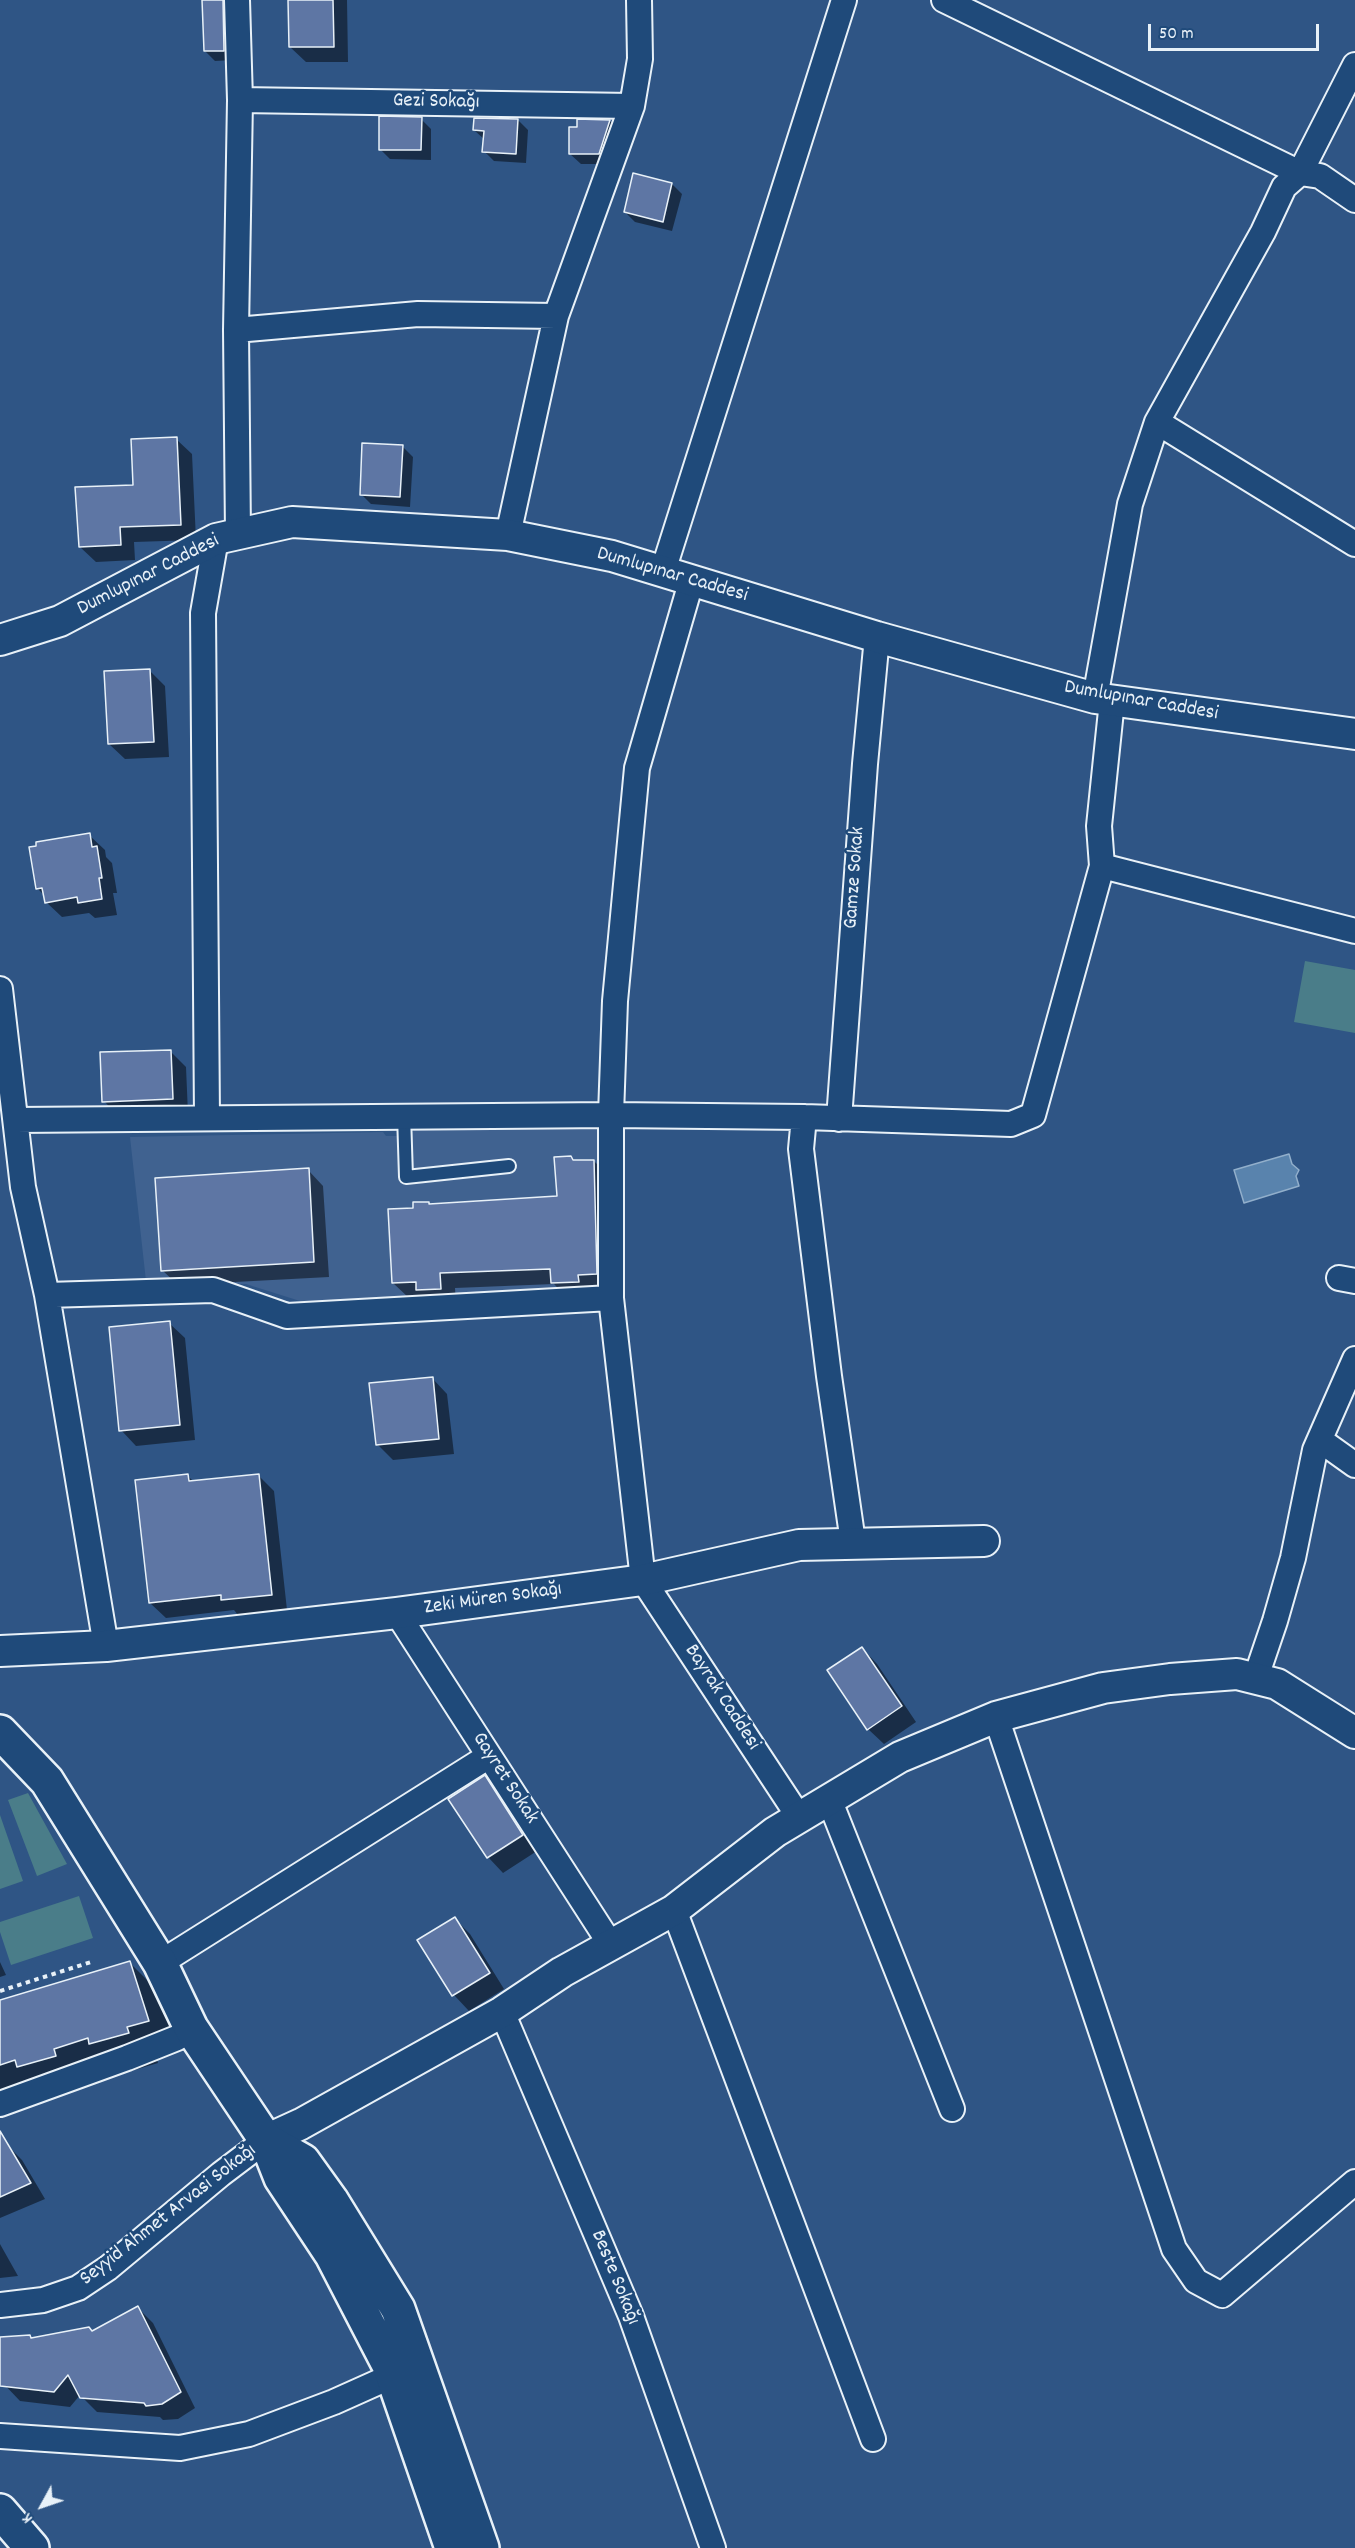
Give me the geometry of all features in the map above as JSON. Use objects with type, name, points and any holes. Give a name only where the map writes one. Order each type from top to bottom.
[{"type":"main road","points":[[0,1732],[46,1781],[160,1963],[191,2028],[266,2140],[281,2178],[332,2255],[392,2376],[452,2548]]},
{"type":"main road","points":[[266,2140],[303,2162],[331,2200],[398,2309],[482,2548]]},
{"type":"main road","points":[[0,2511],[32,2548]]},
{"type":"street","points":[[207,1118],[203,614],[227,537],[236,330],[240,100],[237,0]]},
{"type":"street","points":[[508,535],[556,316],[632,106],[640,59],[639,0]]},
{"type":"street","points":[[663,571],[844,0]]},
{"type":"street","points":[[944,0],[1300,173],[1320,176],[1355,200]]},
{"type":"street","points":[[15,1120],[611,1115],[804,1117],[1011,1124],[1033,1115],[1102,866],[1099,826],[1104,699],[1130,504],[1157,422],[1263,232],[1284,187],[1300,173],[1355,65]]},
{"type":"street","name":"Gezi Sokağı","points":[[240,100],[632,106]]},
{"type":"street","points":[[236,330],[418,314],[556,316]]},
{"type":"street","points":[[1157,422],[1355,544]]},
{"type":"street","name":"Dumlupınar Caddesi","points":[[0,640],[60,621],[227,537],[292,522],[508,535],[612,556],[877,638],[1104,699],[1355,734]]},
{"type":"street","points":[[643,1580],[611,1298],[611,1115],[615,1001],[637,768],[692,579]]},
{"type":"street","name":"Gamze Sokak","points":[[839,1119],[865,764],[877,638]]},
{"type":"street","points":[[1102,866],[1355,931]]},
{"type":"street","points":[[0,989],[23,1187],[47,1295],[106,1646]]},
{"type":"street","points":[[804,1117],[801,1149],[829,1376],[854,1542]]},
{"type":"street","points":[[47,1295],[213,1290],[286,1316],[611,1298]]},
{"type":"street","points":[[1256,1677],[1293,1558],[1315,1450],[1355,1359]]},
{"type":"street","points":[[1320,1440],[1355,1465]]},
{"type":"street","name":"Zeki Müren Sokağı","points":[[0,1651],[106,1646],[397,1613],[643,1580],[799,1545],[854,1542],[984,1541]]},
{"type":"street","name":"Bayrak Caddesi","points":[[643,1580],[799,1817]]},
{"type":"street","name":"Gayret Sokak","points":[[397,1613],[611,1945]]},
{"type":"street","points":[[266,2140],[502,2012],[562,1972],[674,1910],[799,1817],[900,1757],[996,1717],[1103,1688],[1170,1679],[1237,1674],[1277,1684],[1355,1733]]},
{"type":"street","points":[[996,1717],[1174,2248],[1196,2281],[1222,2295],[1355,2182]]},
{"type":"street","points":[[160,1963],[489,1756]]},
{"type":"street","points":[[829,1799],[952,2109]]},
{"type":"street","points":[[674,1910],[873,2439]]},
{"type":"street","name":"Beste Sokağı","points":[[502,2012],[631,2316],[713,2548]]},
{"type":"street","points":[[0,2104],[127,2058],[177,2038],[191,2028]]},
{"type":"street","name":"Seyyid Ahmet Arvasi Sokağı","points":[[0,2305],[43,2300],[78,2288],[108,2268],[221,2174],[266,2140]]},
{"type":"street","points":[[0,2436],[180,2448],[249,2434],[334,2402],[392,2376]]},
{"type":"lane","points":[[404,1115],[406,1177],[509,1166]]},
{"type":"path","points":[[0,1991],[91,1962]]},
{"type":"shaded area","points":[[418,1127],[604,1129],[609,1285],[319,1307],[246,1284],[155,1285],[146,1281],[130,1137],[383,1132],[386,1136],[408,1136]]},
{"type":"shaded area","points":[[1289,1154],[1292,1164],[1299,1170],[1296,1176],[1299,1186],[1244,1203],[1234,1170]]},
{"type":"green space","points":[[1305,961],[1355,970],[1355,1033],[1294,1022]]},
{"type":"green space","points":[[28,1793],[67,1864],[37,1876],[8,1800]]},
{"type":"green space","points":[[0,1815],[23,1881],[0,1889]]},
{"type":"green space","points":[[79,1896],[93,1938],[11,1965],[0,1932],[0,1922]]},
{"type":"building","points":[[202,0],[223,0],[224,51],[204,51]]},
{"type":"building","points":[[288,0],[333,0],[334,47],[289,47]]},
{"type":"building","points":[[379,116],[422,117],[421,150],[379,150]]},
{"type":"building","points":[[474,118],[518,119],[516,154],[482,152],[484,131],[473,130]]},
{"type":"building","points":[[577,119],[610,120],[599,154],[569,154],[569,127],[577,127]]},
{"type":"building","points":[[633,173],[672,183],[663,222],[624,212]]},
{"type":"building","points":[[177,437],[181,525],[120,527],[121,545],[79,547],[75,487],[133,485],[131,439]]},
{"type":"building","points":[[362,443],[403,445],[400,497],[360,495]]},
{"type":"building","points":[[150,669],[154,742],[108,744],[104,671]]},
{"type":"building","points":[[90,833],[92,847],[97,846],[102,878],[99,878],[102,899],[78,903],[77,897],[45,903],[42,888],[36,889],[29,847],[36,846],[36,842]]},
{"type":"building","points":[[171,1050],[173,1099],[102,1102],[100,1052]]},
{"type":"building","points":[[571,1156],[573,1160],[594,1160],[597,1274],[578,1275],[579,1282],[551,1283],[550,1269],[440,1273],[441,1289],[416,1290],[416,1282],[392,1283],[388,1209],[413,1208],[413,1202],[429,1202],[429,1204],[557,1196],[554,1157]]},
{"type":"building","points":[[309,1168],[314,1262],[161,1271],[155,1178]]},
{"type":"building","points":[[170,1321],[180,1425],[119,1431],[109,1327]]},
{"type":"building","points":[[433,1377],[439,1439],[376,1445],[369,1383]]},
{"type":"building","points":[[188,1474],[189,1481],[259,1474],[272,1595],[221,1600],[221,1595],[149,1603],[135,1480]]},
{"type":"building","points":[[862,1647],[902,1706],[867,1730],[827,1670]]},
{"type":"building","points":[[485,1775],[523,1835],[487,1858],[448,1799]]},
{"type":"building","points":[[455,1917],[490,1973],[452,1996],[417,1940]]},
{"type":"building","points":[[130,1961],[149,2021],[127,2027],[129,2033],[89,2044],[88,2038],[54,2049],[56,2056],[17,2067],[15,2060],[0,2065],[0,2000]]},
{"type":"building","points":[[0,2131],[31,2183],[0,2197]]},
{"type":"building","points":[[138,2306],[181,2392],[162,2404],[146,2406],[144,2403],[80,2398],[68,2375],[54,2392],[0,2386],[0,2337],[30,2335],[31,2338],[89,2327],[92,2331]]}]
